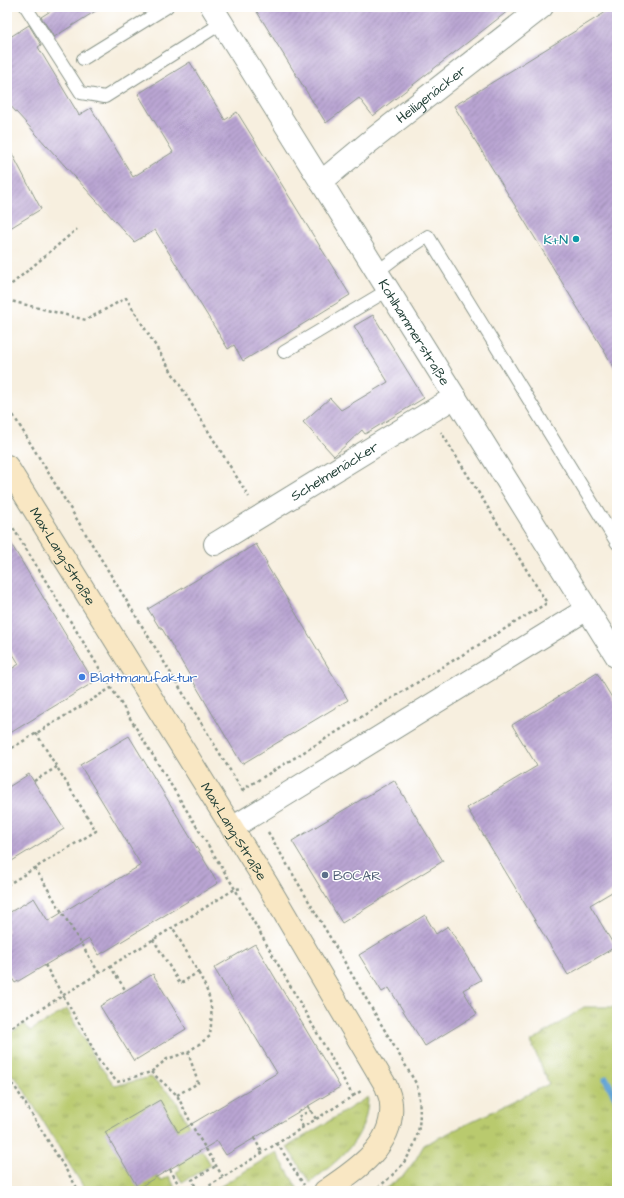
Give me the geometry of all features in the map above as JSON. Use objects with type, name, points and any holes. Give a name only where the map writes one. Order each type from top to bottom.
[{"type":"main road","name":"Max-Lang-Straße","points":[[7,466],[232,828],[382,1077],[391,1104],[390,1123],[383,1140],[369,1158],[325,1191]]},
{"type":"street","name":"Heiligenäcker","points":[[321,182],[368,143],[542,7]]},
{"type":"street","name":"Kohlhammerstraße","points":[[217,15],[617,657]]},
{"type":"street","name":"Schelmenäcker","points":[[215,544],[455,397]]},
{"type":"street","points":[[232,828],[587,609]]},
{"type":"lane","points":[[26,7],[81,93],[105,97],[217,15]]},
{"type":"lane","points":[[83,59],[167,7]]},
{"type":"lane","points":[[377,272],[428,236],[617,543]]},
{"type":"lane","points":[[284,352],[388,290]]},
{"type":"path","points":[[7,288],[77,229]]},
{"type":"path","points":[[7,300],[86,320],[126,298],[249,497],[276,507]]},
{"type":"path","points":[[7,405],[256,812],[409,1071]]},
{"type":"path","points":[[242,790],[547,603],[429,413]]},
{"type":"path","points":[[7,518],[235,890],[353,1096],[199,1191],[192,1180],[216,1166]]},
{"type":"path","points":[[7,751],[111,688]]},
{"type":"path","points":[[7,885],[96,831],[36,733]]},
{"type":"path","points":[[34,781],[56,767]]},
{"type":"path","points":[[35,868],[99,973]]},
{"type":"path","points":[[7,1030],[235,890]]},
{"type":"path","points":[[45,965],[86,1035],[99,1061],[117,1082],[151,1072],[167,1059],[188,1052],[210,1036],[212,1012],[208,990],[173,928]]},
{"type":"path","points":[[154,940],[180,984],[198,972]]},
{"type":"path","points":[[110,966],[126,991]]},
{"type":"path","points":[[177,1095],[198,1083],[188,1052]]},
{"type":"path","points":[[151,1072],[177,1095],[194,1131],[222,1177]]},
{"type":"path","points":[[7,1080],[15,1086],[79,1191]]},
{"type":"path","points":[[308,1106],[316,1119]]},
{"type":"path","points":[[303,1127],[298,1117],[311,1110]]},
{"type":"path","points":[[254,1138],[262,1152]]},
{"type":"path","points":[[277,1143],[308,1191]]},
{"type":"path","points":[[170,1169],[182,1191]]},
{"type":"green space","points":[[584,1007],[617,1007],[617,1191],[382,1191],[404,1175],[424,1145],[549,1084],[531,1042]]},
{"type":"green space","points":[[67,1009],[95,1059],[115,1086],[151,1077],[175,1099],[211,1165],[182,1182],[176,1172],[181,1169],[178,1164],[192,1155],[160,1100],[157,1176],[161,1181],[169,1176],[177,1191],[86,1191],[19,1082],[7,1070],[7,1035],[25,1024],[30,1031]]},
{"type":"green space","points":[[368,1097],[363,1125],[357,1137],[342,1156],[310,1183],[287,1147]]},
{"type":"green space","points":[[276,1152],[299,1191],[213,1191]]},
{"type":"building","points":[[57,7],[102,7],[54,37],[41,17]]},
{"type":"building","points":[[254,7],[513,7],[373,116],[359,98],[326,123]]},
{"type":"building","name":"K+N","points":[[614,7],[617,7],[617,372],[454,106]]},
{"type":"building","points":[[29,25],[41,45],[38,47],[79,115],[91,108],[133,177],[173,152],[138,94],[190,62],[225,120],[237,112],[350,295],[243,361],[234,345],[228,349],[155,230],[134,242],[7,102],[7,39]]},
{"type":"building","points":[[7,144],[41,209],[7,230]]},
{"type":"building","points":[[373,315],[424,398],[365,434],[362,430],[334,456],[303,422],[330,398],[341,410],[388,382],[354,326]]},
{"type":"building","points":[[7,537],[94,682],[7,735],[7,672],[19,664],[7,644]]},
{"type":"building","points":[[256,544],[267,563],[266,564],[348,700],[242,764],[161,627],[159,627],[148,609]]},
{"type":"building","points":[[597,673],[617,706],[617,889],[590,905],[615,947],[568,975],[467,808],[537,766],[512,725]]},
{"type":"building","points":[[129,736],[218,883],[99,955],[89,939],[15,983],[7,970],[7,914],[34,898],[48,921],[141,865],[80,765]]},
{"type":"building","points":[[29,774],[64,829],[7,864],[7,788]]},
{"type":"building","points":[[394,780],[443,861],[342,923],[292,841]]},
{"type":"building","points":[[425,915],[436,934],[448,926],[481,980],[463,990],[477,1014],[425,1046],[389,988],[382,992],[359,955]]},
{"type":"building","points":[[255,944],[340,1087],[226,1155],[217,1141],[138,1188],[105,1132],[160,1100],[178,1132],[277,1073],[214,968]]},
{"type":"building","points":[[153,974],[186,1029],[134,1061],[100,1006]]},
{"type":"waterway","points":[[606,1079],[617,1100]]},
{"type":"place","name":"K+N","points":[[576,239]]},
{"type":"place","name":"Blattmanufaktur","points":[[82,677]]},
{"type":"place","name":"BOCAR","points":[[325,875]]}]
